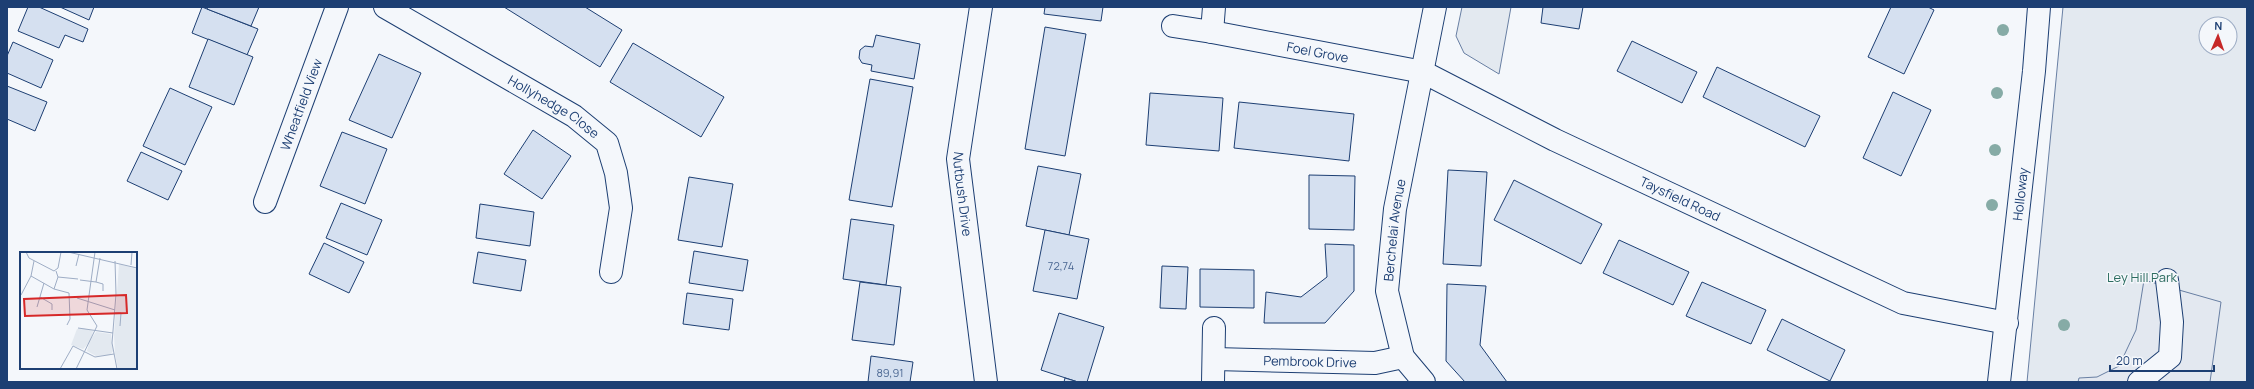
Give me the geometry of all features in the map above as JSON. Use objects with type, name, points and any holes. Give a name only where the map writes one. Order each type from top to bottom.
[{"type":"street","name":"Wheatfield View","points":[[265,202],[337,7]]},
{"type":"street","name":"Hollyhedge Close","points":[[385,7],[574,116],[607,143],[616,173],[621,208],[611,272]]},
{"type":"street","name":"Nutbush Drive","points":[[981,7],[958,159],[986,382]]},
{"type":"street","points":[[1212,32],[1214,7]]},
{"type":"street","points":[[1423,72],[1435,7]]},
{"type":"street","name":"Holloway","points":[[2000,382],[2039,7]]},
{"type":"street","name":"Foel Grove","points":[[1173,26],[1423,72]]},
{"type":"street","name":"Taysfield Road","points":[[1423,72],[1556,140],[1903,303],[2007,324]]},
{"type":"street","name":"Berchelai Avenue","points":[[1423,72],[1395,209],[1387,292],[1403,357],[1424,382]]},
{"type":"street","points":[[2139,382],[2170,357],[2172,322],[2168,280]]},
{"type":"street","points":[[1213,382],[1215,359],[1214,328]]},
{"type":"street","name":"Pembrook Drive","points":[[1215,359],[1375,362],[1403,357]]},
{"type":"green space","points":[[1462,7],[1511,7],[1499,74],[1464,53],[1456,36]]},
{"type":"green space","name":"Ley Hill Park","points":[[2063,7],[2247,7],[2247,382],[2027,382]]},
{"type":"shaded area","points":[[2144,280],[2221,302],[2210,382],[2078,382],[2079,378],[2097,377],[2119,366],[2136,330]]},
{"type":"building","points":[[28,7],[39,7],[88,29],[83,42],[65,35],[59,48],[18,31]]},
{"type":"building","points":[[60,7],[94,7],[89,20]]},
{"type":"building","points":[[202,7],[258,29],[247,55],[192,33]]},
{"type":"building","points":[[208,7],[259,7],[251,26],[207,9]]},
{"type":"building","points":[[504,7],[585,7],[622,30],[600,67]]},
{"type":"building","points":[[1045,7],[1103,7],[1101,21],[1044,14]]},
{"type":"building","points":[[1543,7],[1583,7],[1579,29],[1541,23]]},
{"type":"building","points":[[1891,7],[1928,7],[1934,10],[1904,74],[1868,57]]},
{"type":"building","points":[[1045,27],[1086,34],[1065,156],[1025,149]]},
{"type":"building","points":[[876,35],[920,44],[914,79],[871,71],[872,65],[862,63],[859,58],[860,50],[865,46],[873,47]]},
{"type":"building","points":[[208,39],[253,57],[234,105],[189,87]]},
{"type":"building","points":[[1632,41],[1697,72],[1682,103],[1617,71]]},
{"type":"building","points":[[13,42],[53,60],[41,88],[7,73],[7,56]]},
{"type":"building","points":[[633,43],[724,97],[701,137],[610,82]]},
{"type":"building","points":[[379,54],[421,73],[392,138],[349,120]]},
{"type":"building","points":[[1717,67],[1820,116],[1805,147],[1703,97]]},
{"type":"building","points":[[870,79],[913,87],[892,207],[849,200]]},
{"type":"building","points":[[7,86],[47,102],[35,131],[7,119]]},
{"type":"building","points":[[170,88],[212,107],[185,165],[143,146]]},
{"type":"building","points":[[1893,92],[1931,110],[1901,176],[1863,158]]},
{"type":"building","points":[[1150,93],[1223,98],[1219,151],[1146,145]]},
{"type":"building","points":[[1239,102],[1354,114],[1349,161],[1234,148]]},
{"type":"building","points":[[533,130],[571,156],[542,199],[504,174]]},
{"type":"building","points":[[342,132],[387,149],[365,204],[320,186]]},
{"type":"building","points":[[141,152],[182,171],[168,200],[127,181]]},
{"type":"building","points":[[1038,166],[1081,174],[1069,235],[1026,226]]},
{"type":"building","points":[[1448,170],[1487,172],[1481,266],[1443,264]]},
{"type":"building","points":[[1309,175],[1355,176],[1354,230],[1309,229]]},
{"type":"building","points":[[689,177],[733,184],[722,247],[678,240]]},
{"type":"building","points":[[1514,180],[1602,224],[1581,264],[1494,220]]},
{"type":"building","points":[[341,203],[382,220],[367,255],[326,238]]},
{"type":"building","points":[[480,204],[534,212],[530,246],[476,238]]},
{"type":"building","points":[[851,219],[894,225],[886,285],[843,279]]},
{"type":"building","points":[[1045,230],[1089,239],[1077,299],[1033,291]]},
{"type":"building","points":[[1619,240],[1689,272],[1673,305],[1603,273]]},
{"type":"building","points":[[324,243],[364,262],[349,293],[309,274]]},
{"type":"building","points":[[1325,244],[1354,245],[1354,291],[1325,323],[1264,323],[1266,292],[1301,297],[1327,277]]},
{"type":"building","points":[[694,251],[748,260],[743,291],[689,283]]},
{"type":"building","points":[[478,252],[526,260],[521,291],[473,283]]},
{"type":"building","points":[[1162,266],[1188,267],[1186,309],[1160,308]]},
{"type":"building","points":[[1200,269],[1254,270],[1254,308],[1200,307]]},
{"type":"building","points":[[860,282],[901,287],[894,345],[852,340]]},
{"type":"building","points":[[1702,282],[1766,310],[1751,344],[1686,316]]},
{"type":"building","points":[[1447,284],[1486,286],[1480,345],[1507,382],[1465,382],[1446,361]]},
{"type":"building","points":[[687,293],[733,299],[729,330],[683,324]]},
{"type":"building","points":[[1059,313],[1104,327],[1087,382],[1078,382],[1041,370]]},
{"type":"building","points":[[1782,319],[1845,350],[1830,381],[1767,350]]},
{"type":"building","points":[[871,356],[913,362],[910,382],[868,382]]},
{"type":"building","points":[[1065,378],[1078,382],[1064,382]]}]
